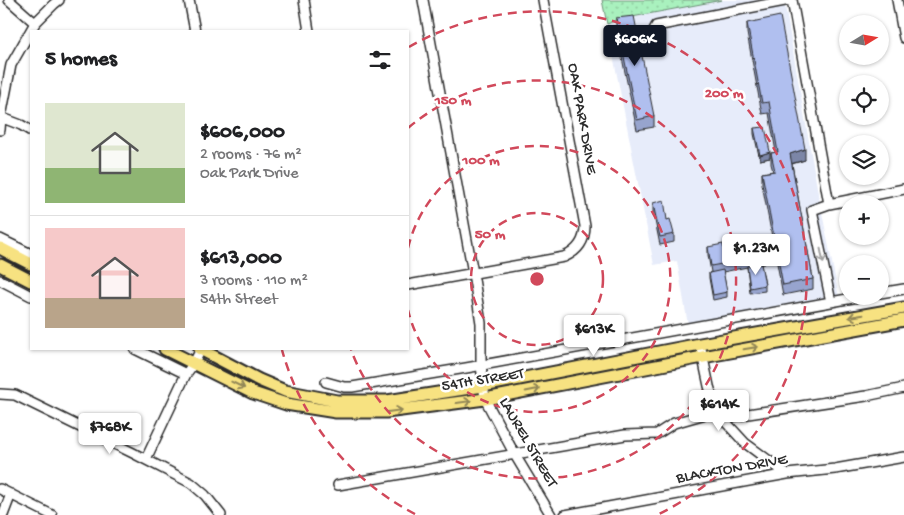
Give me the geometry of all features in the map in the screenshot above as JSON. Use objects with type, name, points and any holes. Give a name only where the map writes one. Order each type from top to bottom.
[{"type":"main road","points":[[0,248],[30,263]]},
{"type":"main road","points":[[0,265],[30,280]]},
{"type":"main road","name":"54TH STREET","points":[[203,350],[259,380],[285,391],[337,401],[386,401],[483,386],[700,344],[904,308]]},
{"type":"main road","name":"54TH STREET","points":[[167,350],[253,393],[286,404],[336,412],[386,412],[485,399],[904,320]]},
{"type":"street","points":[[9,0],[35,23]]},
{"type":"street","points":[[31,30],[35,23],[59,0]]},
{"type":"street","points":[[189,0],[195,30]]},
{"type":"street","points":[[304,0],[310,30]]},
{"type":"street","name":"LAUREL STREET","points":[[423,0],[481,323],[481,365],[485,399],[515,455],[551,515]]},
{"type":"street","name":"OAK PARK DRIVE","points":[[473,273],[564,256],[574,252],[581,244],[585,232],[544,0]]},
{"type":"street","points":[[646,45],[656,26],[791,0],[830,204]]},
{"type":"street","points":[[897,0],[904,38]]},
{"type":"street","points":[[0,130],[11,65],[30,32]]},
{"type":"street","points":[[1,117],[30,130]]},
{"type":"street","points":[[831,302],[812,210],[830,204],[904,189]]},
{"type":"street","points":[[0,240],[30,254]]},
{"type":"street","points":[[409,285],[473,273]]},
{"type":"street","points":[[0,280],[30,295]]},
{"type":"street","points":[[889,292],[904,289]]},
{"type":"street","points":[[326,382],[344,387],[352,387],[839,301]]},
{"type":"street","points":[[700,344],[709,386],[716,409],[722,418],[744,443],[787,474]]},
{"type":"street","points":[[137,350],[186,374]]},
{"type":"street","points":[[146,459],[186,374],[194,364],[201,350]]},
{"type":"street","points":[[722,418],[866,396],[904,388]]},
{"type":"street","points":[[0,394],[15,395],[146,459],[192,484],[205,495],[220,515]]},
{"type":"street","points":[[338,485],[625,435],[657,434],[674,423],[716,409]]},
{"type":"street","name":"BLACKTON DRIVE","points":[[565,515],[787,474],[835,469],[904,457]]},
{"type":"street","points":[[0,489],[52,515]]},
{"type":"street","points":[[3,515],[11,494]]},
{"type":"shaded area","points":[[722,0],[784,0],[818,193],[839,297],[688,325],[677,261],[654,265],[607,24],[616,20]]},
{"type":"green space","points":[[602,0],[722,0],[616,20],[607,24]]},
{"type":"building","points":[[634,16],[654,116],[637,120],[616,18]]},
{"type":"building","points":[[780,16],[805,149],[790,154],[813,279],[783,285],[762,173],[775,171],[771,153],[778,152],[769,102],[762,103],[747,23]]},
{"type":"building","points":[[765,127],[770,152],[760,155],[754,128]]},
{"type":"building","points":[[664,200],[667,220],[670,219],[674,234],[660,237],[653,203]]},
{"type":"building","points":[[754,238],[760,238],[764,256],[711,266],[708,247],[723,244],[724,251],[740,248],[739,245],[755,242]]},
{"type":"building","points":[[761,264],[765,285],[750,288],[747,266]]},
{"type":"building","points":[[723,270],[727,292],[713,295],[709,273]]}]
